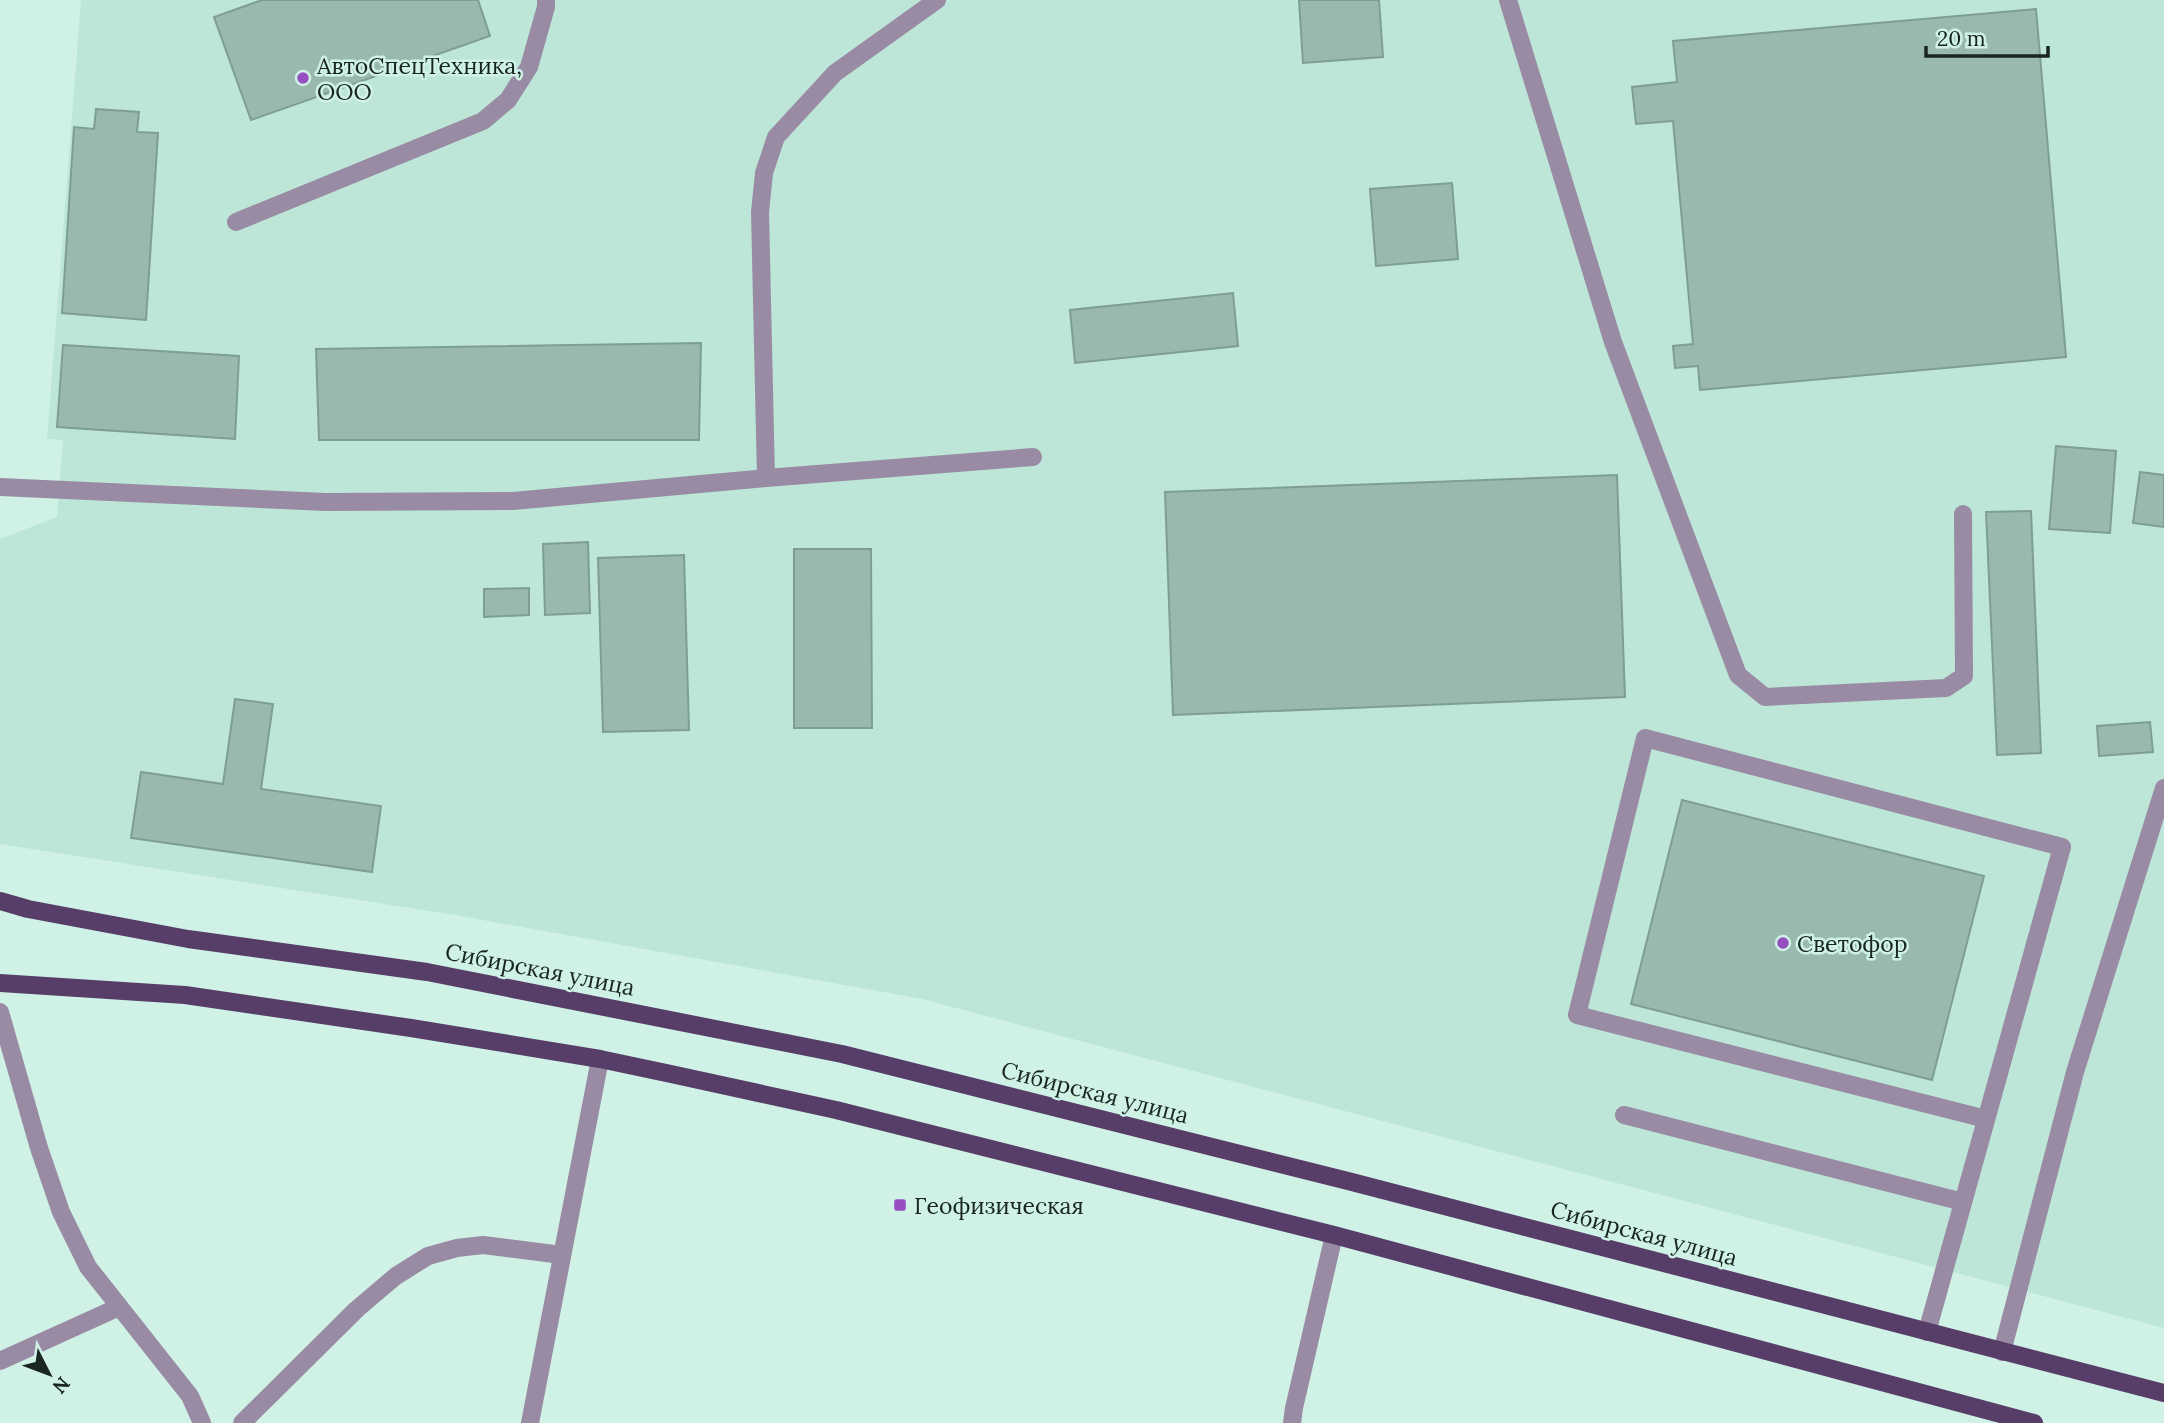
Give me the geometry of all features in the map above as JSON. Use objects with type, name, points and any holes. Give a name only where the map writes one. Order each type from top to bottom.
[{"type":"main road","name":"Сибирская улица","points":[[0,901],[28,909],[188,939],[427,972],[842,1054],[1348,1181],[2164,1393]]},
{"type":"main road","points":[[0,983],[185,995],[411,1028],[600,1059],[836,1110],[1334,1236],[2034,1423]]},
{"type":"lane","points":[[236,222],[483,121],[508,100],[529,67],[546,0]]},
{"type":"lane","points":[[766,478],[760,212],[764,173],[776,137],[835,73],[937,0]]},
{"type":"lane","points":[[1508,0],[1613,342],[1738,675],[1765,696],[1946,688],[1964,676],[1963,514]]},
{"type":"lane","points":[[0,487],[325,502],[513,501],[1033,457]]},
{"type":"lane","points":[[1927,1332],[2062,847],[1645,738],[1577,1016],[1986,1119]]},
{"type":"lane","points":[[2002,1352],[2075,1072],[2164,788]]},
{"type":"lane","points":[[0,1012],[39,1149],[61,1212],[88,1267],[190,1396],[202,1423]]},
{"type":"lane","points":[[530,1423],[600,1059]]},
{"type":"lane","points":[[1624,1115],[1963,1202]]},
{"type":"lane","points":[[1292,1423],[1334,1236]]},
{"type":"lane","points":[[242,1423],[357,1309],[396,1276],[428,1256],[457,1248],[483,1245],[562,1255]]},
{"type":"lane","points":[[0,1361],[119,1307]]},
{"type":"shaded area","points":[[81,0],[2164,0],[2164,1328],[922,999],[455,915],[0,844],[0,539],[57,517],[63,440],[47,439]]},
{"type":"building","name":"АвтоСпецТехника, ООО","points":[[262,0],[478,0],[490,36],[251,120],[214,17]]},
{"type":"building","points":[[1299,0],[1379,0],[1383,57],[1303,63]]},
{"type":"building","points":[[2036,9],[2066,357],[1700,390],[1698,366],[1675,368],[1673,346],[1693,344],[1673,121],[1636,124],[1632,87],[1677,82],[1673,41]]},
{"type":"building","points":[[96,109],[139,112],[137,132],[158,133],[146,320],[62,313],[74,127],[94,129]]},
{"type":"building","points":[[1452,183],[1458,259],[1376,266],[1370,189]]},
{"type":"building","points":[[1233,293],[1238,346],[1075,363],[1070,310]]},
{"type":"building","points":[[701,343],[699,440],[319,440],[316,349]]},
{"type":"building","points":[[63,345],[239,356],[235,439],[57,427]]},
{"type":"building","points":[[2056,446],[2116,451],[2110,533],[2049,529]]},
{"type":"building","points":[[2140,472],[2164,475],[2164,527],[2133,523]]},
{"type":"building","points":[[1617,475],[1625,697],[1173,715],[1165,492]]},
{"type":"building","points":[[2031,511],[2041,753],[1997,755],[1986,512]]},
{"type":"building","points":[[588,542],[590,613],[545,615],[543,544]]},
{"type":"building","points":[[794,549],[871,549],[872,728],[794,728]]},
{"type":"building","points":[[684,555],[689,730],[603,732],[598,558]]},
{"type":"building","points":[[529,588],[529,615],[484,617],[484,589]]},
{"type":"building","points":[[235,699],[273,704],[261,789],[381,806],[372,872],[131,838],[141,772],[223,784]]},
{"type":"building","points":[[2150,722],[2153,752],[2099,756],[2097,726]]},
{"type":"building","points":[[1682,800],[1984,876],[1932,1080],[1631,1004]]},
{"type":"place","name":"АвтоСпецТехника, ООО","points":[[303,78]]},
{"type":"place","name":"Светофор","points":[[1783,943]]},
{"type":"place","name":"Геофизическая","points":[[900,1205]]}]
